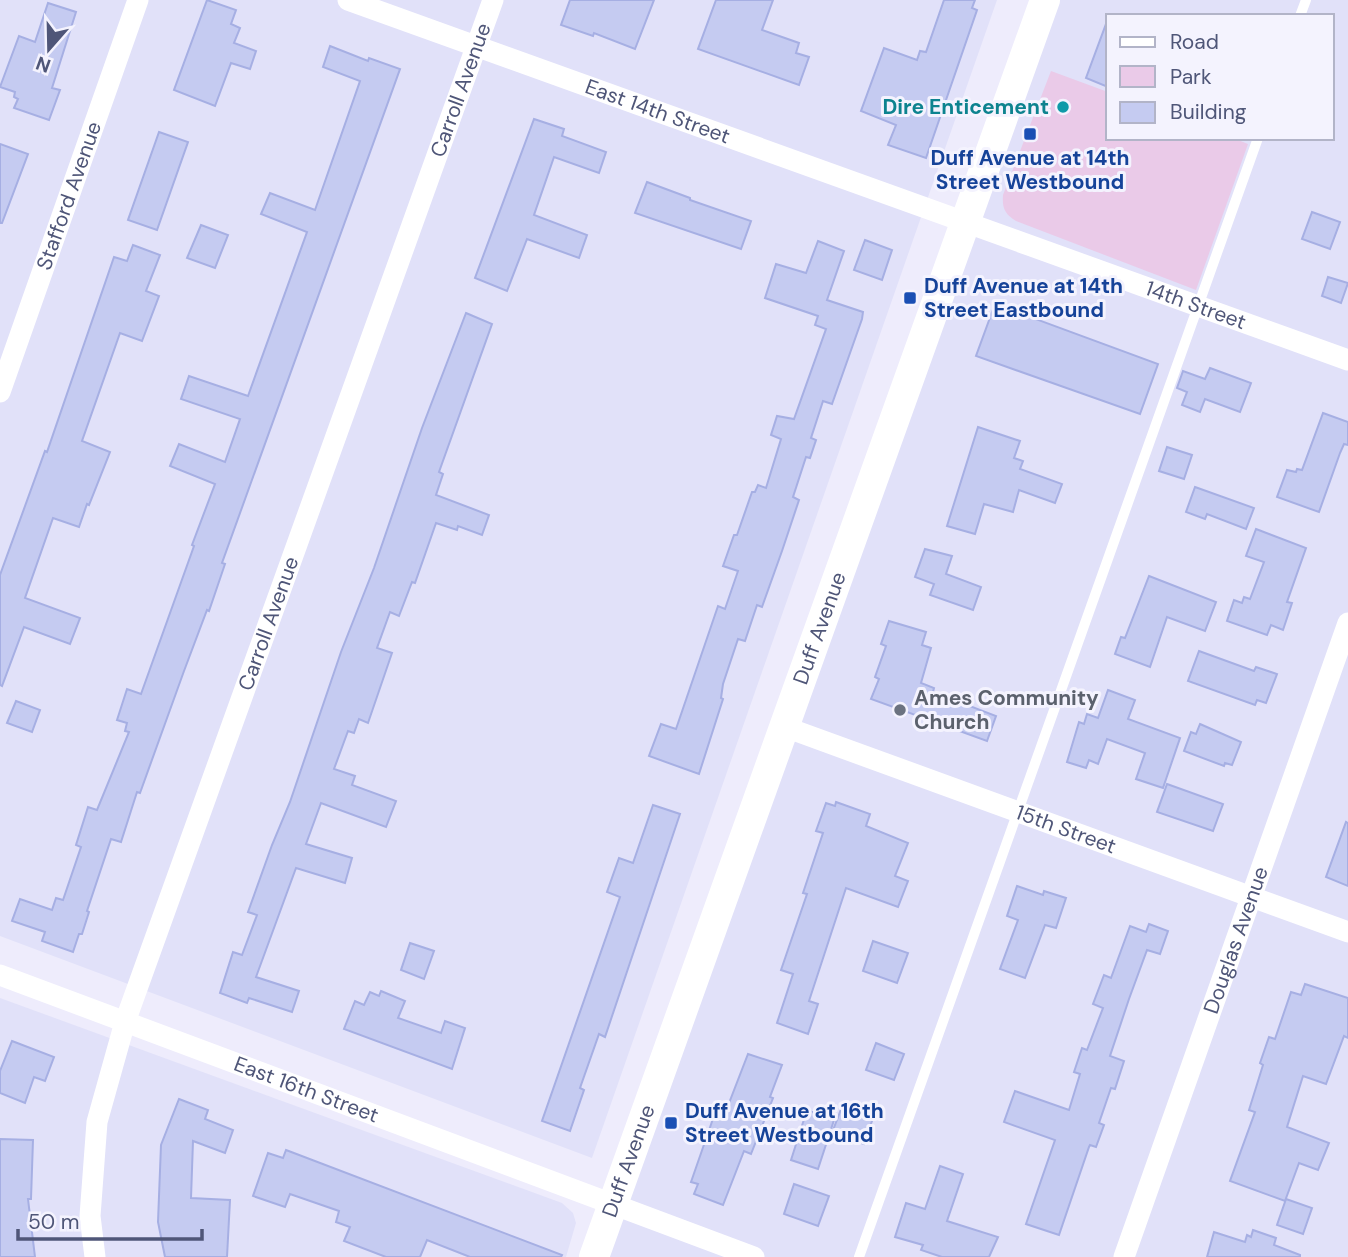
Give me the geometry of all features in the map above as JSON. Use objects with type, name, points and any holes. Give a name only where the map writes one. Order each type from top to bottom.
[{"type":"main road","name":"Duff Avenue","points":[[594,1257],[1045,0]]},
{"type":"street","name":"Stafford Avenue","points":[[0,392],[138,0]]},
{"type":"street","name":"East 14th Street","points":[[348,0],[966,224]]},
{"type":"street","name":"Carroll Avenue","points":[[96,1257],[90,1216],[97,1122],[125,1022],[493,0]]},
{"type":"street","name":"14th Street","points":[[966,224],[1348,360]]},
{"type":"street","name":"Douglas Avenue","points":[[1124,1257],[1348,623]]},
{"type":"street","name":"15th Street","points":[[785,727],[1348,932]]},
{"type":"street","name":"East 16th Street","points":[[0,975],[754,1257]]},
{"type":"lane","points":[[859,1257],[1257,140]]},
{"type":"shaded area","points":[[0,0],[997,0],[592,1158],[0,936]]},
{"type":"shaded area","points":[[1045,0],[1348,0],[1348,1257],[594,1257]]},
{"type":"shaded area","points":[[0,998],[562,1203],[573,1213],[576,1223],[566,1257],[0,1257]]},
{"type":"green space","points":[[1051,71],[1106,91],[1106,140],[1238,140],[1248,144],[1196,290],[1016,221],[1004,208],[1003,195]]},
{"type":"building","points":[[207,0],[236,10],[231,24],[240,28],[234,43],[256,51],[250,69],[231,63],[215,106],[174,90]]},
{"type":"building","points":[[570,0],[654,0],[635,49],[594,33],[593,36],[561,25]]},
{"type":"building","points":[[716,0],[773,0],[762,30],[799,43],[796,53],[809,57],[799,85],[698,49]]},
{"type":"building","points":[[944,0],[975,0],[972,8],[977,10],[926,158],[888,145],[896,125],[861,111],[884,48],[917,60],[920,51],[926,52]]},
{"type":"building","points":[[48,3],[76,12],[52,88],[60,90],[49,120],[14,108],[18,99],[14,97],[15,92],[0,87],[19,36],[35,42]]},
{"type":"building","points":[[1106,24],[1106,86],[1086,78]]},
{"type":"building","points":[[330,46],[368,61],[369,58],[400,69],[222,563],[225,564],[209,611],[207,610],[140,793],[137,792],[121,842],[111,839],[82,934],[79,934],[73,952],[42,941],[45,932],[12,921],[20,899],[52,910],[56,898],[63,900],[81,847],[76,845],[88,807],[97,810],[129,732],[125,731],[127,723],[117,720],[127,689],[141,694],[215,484],[170,466],[179,444],[225,462],[240,419],[181,399],[189,376],[248,396],[307,232],[261,214],[270,193],[315,210],[360,81],[323,67]]},
{"type":"building","points":[[534,119],[564,129],[562,136],[606,152],[599,173],[554,157],[534,215],[587,235],[579,258],[527,239],[507,291],[475,278]]},
{"type":"building","points":[[159,132],[188,142],[157,230],[128,220]]},
{"type":"building","points":[[0,144],[28,154],[2,223],[0,223]]},
{"type":"building","points":[[647,182],[751,221],[741,249],[635,213]]},
{"type":"building","points":[[1312,212],[1340,222],[1330,249],[1302,239]]},
{"type":"building","points":[[201,225],[228,235],[215,268],[187,258]]},
{"type":"building","points":[[865,240],[892,250],[882,280],[854,270]]},
{"type":"building","points":[[818,241],[844,251],[827,300],[863,312],[862,319],[832,404],[823,401],[811,438],[816,440],[810,458],[806,457],[793,497],[799,500],[762,607],[757,605],[745,641],[738,639],[723,684],[723,699],[699,774],[649,756],[661,724],[676,729],[718,606],[725,609],[738,571],[723,566],[734,535],[737,535],[752,492],[755,492],[758,485],[766,488],[781,439],[771,435],[777,416],[794,419],[826,329],[815,325],[818,316],[765,298],[776,264],[806,273]]},
{"type":"building","points":[[133,245],[160,255],[146,291],[159,296],[142,341],[120,333],[82,441],[110,452],[89,505],[87,504],[79,527],[53,518],[25,598],[80,618],[70,644],[24,627],[2,686],[0,575],[45,451],[47,452],[114,257],[127,261]]},
{"type":"building","points":[[1328,277],[1348,283],[1341,303],[1322,296]]},
{"type":"building","points":[[995,304],[1158,364],[1140,414],[976,356]]},
{"type":"building","points":[[466,313],[492,324],[439,472],[443,474],[436,495],[489,515],[482,535],[458,526],[457,530],[436,523],[415,583],[412,582],[399,616],[390,612],[377,648],[392,653],[368,723],[359,719],[354,733],[348,731],[334,769],[355,776],[352,785],[396,801],[386,827],[321,803],[306,844],[352,858],[345,883],[296,868],[256,977],[299,991],[292,1012],[249,998],[247,1003],[220,993],[233,952],[242,955],[257,915],[248,912]]},
{"type":"building","points":[[1210,368],[1251,383],[1240,412],[1205,399],[1200,412],[1182,405],[1187,392],[1177,388],[1183,371],[1205,379]]},
{"type":"building","points":[[1323,413],[1348,422],[1348,445],[1344,444],[1340,453],[1319,512],[1277,497],[1287,470],[1302,470]]},
{"type":"building","points":[[978,427],[1020,441],[1014,458],[1023,461],[1020,469],[1062,484],[1055,503],[1019,490],[1013,512],[984,504],[975,534],[947,526]]},
{"type":"building","points":[[1167,447],[1192,455],[1184,479],[1159,471]]},
{"type":"building","points":[[1195,487],[1254,508],[1246,529],[1207,514],[1205,519],[1186,512]]},
{"type":"building","points":[[1256,529],[1306,548],[1287,602],[1292,603],[1283,630],[1271,625],[1267,635],[1227,621],[1234,600],[1242,603],[1244,597],[1250,599],[1264,562],[1246,556]]},
{"type":"building","points":[[925,549],[952,556],[946,574],[981,587],[973,610],[930,595],[934,584],[915,577]]},
{"type":"building","points":[[1149,576],[1216,602],[1205,631],[1167,617],[1150,667],[1115,654],[1121,637],[1125,638]]},
{"type":"building","points":[[889,621],[926,632],[922,645],[931,648],[921,683],[934,688],[933,692],[996,716],[987,741],[871,699],[879,679],[875,677],[886,646],[881,644]]},
{"type":"building","points":[[1199,651],[1254,671],[1256,667],[1277,674],[1266,703],[1257,700],[1255,705],[1188,681]]},
{"type":"building","points":[[1108,690],[1135,700],[1128,719],[1180,738],[1163,788],[1136,779],[1145,753],[1107,739],[1098,764],[1089,760],[1086,768],[1067,762],[1079,722],[1084,724],[1087,714],[1098,718]]},
{"type":"building","points":[[16,701],[40,710],[32,732],[7,723]]},
{"type":"building","points":[[1200,724],[1241,742],[1232,765],[1225,763],[1224,766],[1184,751],[1191,732],[1196,734]]},
{"type":"building","points":[[1167,784],[1223,804],[1213,831],[1157,812]]},
{"type":"building","points":[[836,802],[870,814],[866,826],[908,843],[895,876],[908,881],[898,907],[846,888],[809,1001],[818,1004],[808,1034],[777,1023],[793,974],[781,970],[807,894],[803,893],[823,833],[816,831],[826,803],[835,806]]},
{"type":"building","points":[[653,805],[680,814],[605,1037],[599,1034],[580,1088],[584,1090],[570,1131],[542,1121],[620,897],[607,892],[619,858],[633,863]]},
{"type":"building","points":[[1346,822],[1348,823],[1348,886],[1326,877]]},
{"type":"building","points":[[1017,886],[1043,895],[1044,891],[1066,898],[1056,928],[1045,925],[1025,978],[1000,969],[1018,920],[1007,916]]},
{"type":"building","points":[[1149,924],[1168,931],[1160,954],[1147,950],[1110,1056],[1124,1061],[1115,1089],[1111,1088],[1099,1123],[1104,1125],[1096,1147],[1089,1147],[1059,1235],[1026,1224],[1055,1140],[1004,1122],[1015,1091],[1069,1110],[1080,1074],[1074,1072],[1082,1048],[1087,1050],[1103,1008],[1093,1004],[1104,975],[1111,978],[1130,926],[1146,932]]},
{"type":"building","points":[[873,941],[908,953],[897,983],[863,971]]},
{"type":"building","points":[[410,943],[434,951],[424,979],[401,970]]},
{"type":"building","points":[[1305,984],[1348,998],[1348,1038],[1344,1036],[1326,1084],[1303,1076],[1287,1127],[1329,1143],[1318,1170],[1299,1163],[1285,1201],[1230,1181],[1255,1112],[1249,1110],[1269,1037],[1275,1039],[1291,992],[1301,995]]},
{"type":"building","points":[[381,991],[405,1001],[398,1018],[441,1033],[445,1021],[465,1028],[452,1069],[344,1029],[355,1001],[364,1005],[370,992],[379,996]]},
{"type":"building","points":[[12,1041],[54,1057],[45,1081],[34,1077],[25,1103],[0,1093],[0,1071]]},
{"type":"building","points":[[876,1043],[904,1054],[894,1080],[866,1070]]},
{"type":"building","points":[[748,1054],[782,1065],[770,1097],[773,1098],[751,1154],[744,1151],[723,1205],[694,1194],[698,1184],[691,1182],[715,1113],[724,1116]]},
{"type":"building","points":[[179,1099],[208,1110],[205,1119],[233,1130],[225,1153],[193,1141],[191,1198],[230,1200],[227,1257],[165,1257],[158,1222],[161,1145]]},
{"type":"building","points":[[843,1104],[874,1115],[864,1144],[832,1133]]},
{"type":"building","points":[[807,1110],[834,1120],[818,1169],[791,1160]]},
{"type":"building","points":[[0,1139],[33,1140],[31,1199],[28,1199],[35,1257],[0,1257]]},
{"type":"building","points":[[286,1150],[562,1255],[470,1257],[427,1240],[420,1257],[386,1257],[344,1241],[350,1227],[336,1222],[339,1211],[290,1194],[285,1207],[253,1196],[268,1153],[283,1158]]},
{"type":"building","points":[[940,1166],[963,1174],[947,1221],[998,1237],[989,1257],[942,1257],[921,1250],[923,1245],[895,1237],[906,1203],[925,1209]]},
{"type":"building","points":[[794,1184],[829,1196],[818,1226],[784,1214]]},
{"type":"building","points":[[1286,1199],[1312,1208],[1303,1234],[1277,1225]]},
{"type":"building","points":[[1253,1230],[1276,1238],[1274,1245],[1300,1257],[1207,1257],[1214,1232],[1245,1242],[1247,1235],[1251,1237]]},
{"type":"place","name":"Dire Enticement","points":[[1063,107]]},
{"type":"place","name":"Duff Avenue at 14th Street Westbound","points":[[1030,134]]},
{"type":"place","name":"Duff Avenue at 14th Street Eastbound","points":[[910,298]]},
{"type":"place","name":"Ames Community Church","points":[[900,710]]},
{"type":"place","name":"Duff Avenue at 16th Street Westbound","points":[[671,1123]]}]
